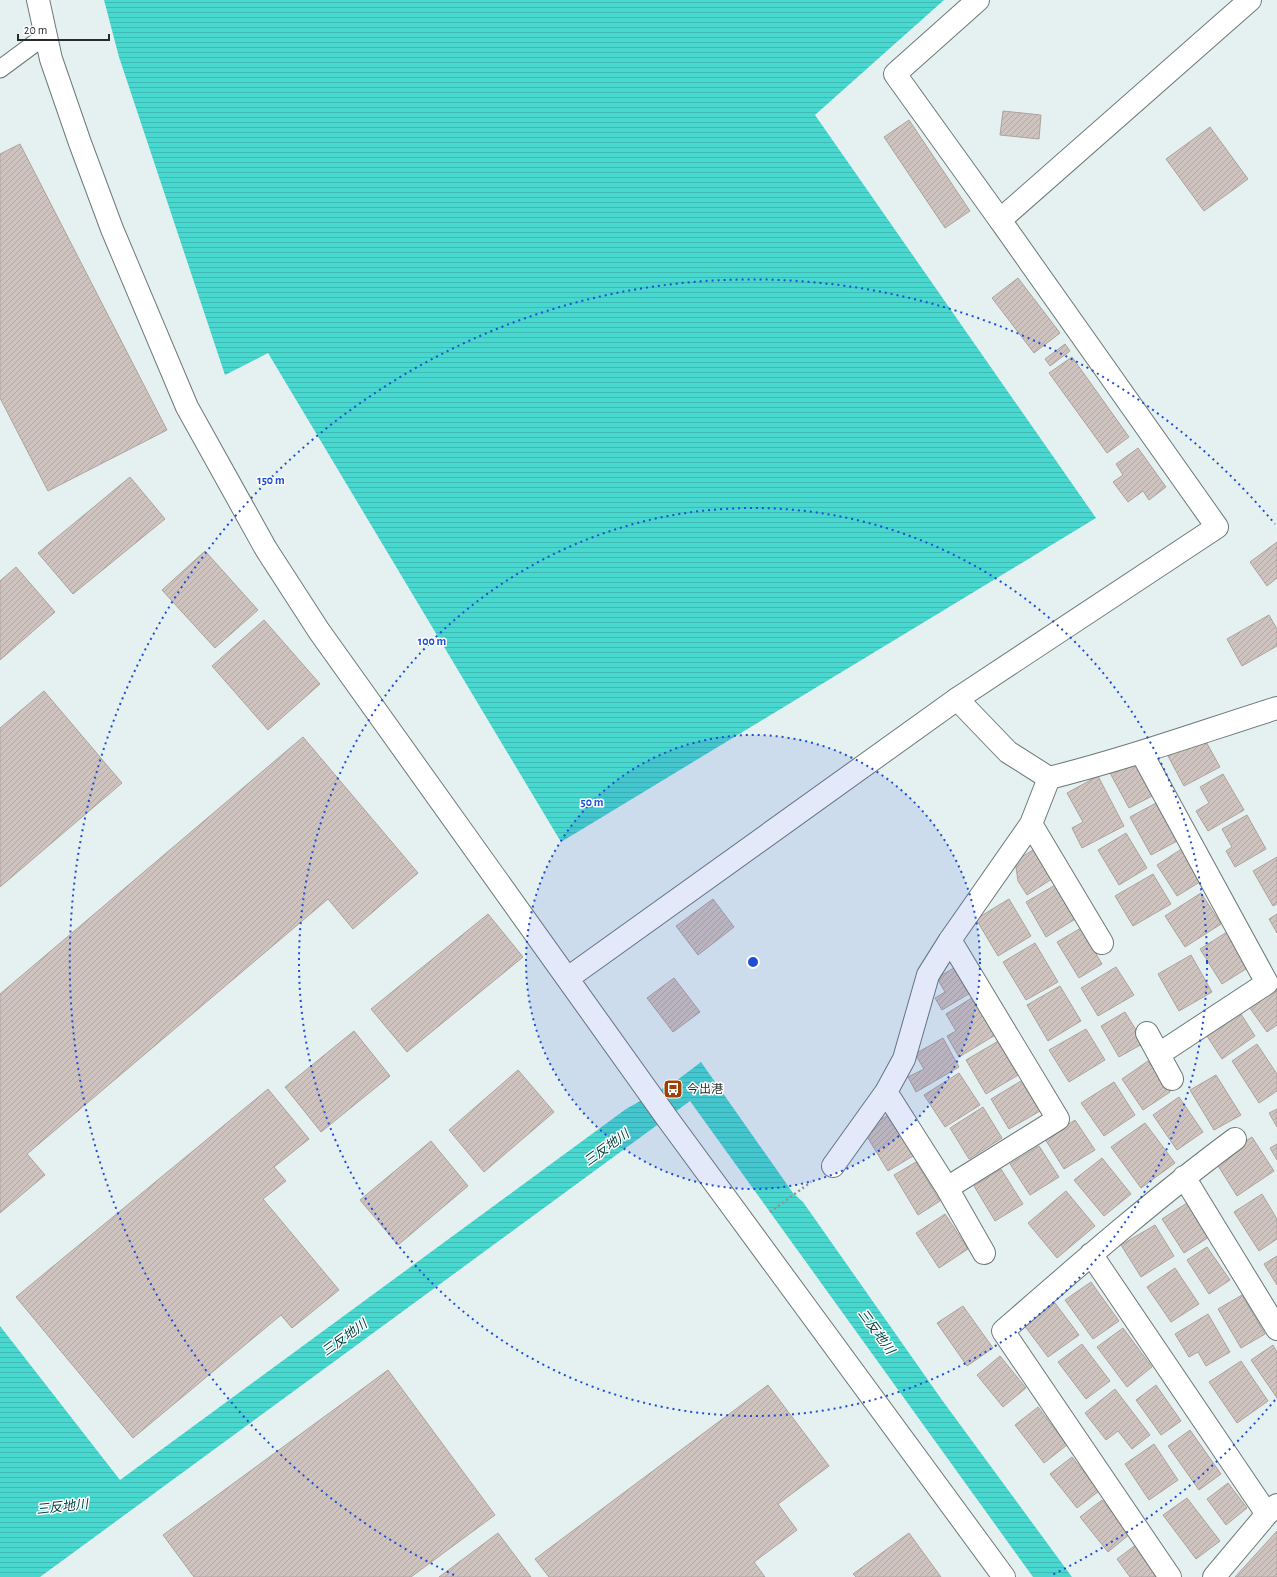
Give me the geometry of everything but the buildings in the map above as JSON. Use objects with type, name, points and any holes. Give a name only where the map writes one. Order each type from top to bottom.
[{"type":"street","points":[[38,0],[51,59],[112,229],[191,414],[266,548],[319,631],[667,1118],[1004,1577]]},
{"type":"street","points":[[568,978],[957,698],[1217,527],[895,74],[978,0]]},
{"type":"street","points":[[1000,220],[1250,0]]},
{"type":"street","points":[[957,698],[1008,752],[1048,778],[1140,752],[1277,708]]},
{"type":"street","points":[[1140,752],[1267,983],[1158,1054]]},
{"type":"street","points":[[833,1166],[886,1092],[904,1059],[928,974],[1031,824],[1048,778]]},
{"type":"street","points":[[1031,824],[1102,943]]},
{"type":"street","points":[[947,1188],[1058,1119],[950,940]]},
{"type":"street","points":[[1147,1033],[1172,1079]]},
{"type":"street","points":[[886,1092],[947,1188],[984,1253]]},
{"type":"street","points":[[1170,1577],[1003,1331],[1091,1254],[1184,1177],[1235,1139]]},
{"type":"street","points":[[1184,1177],[1277,1329]]},
{"type":"street","points":[[1091,1254],[1272,1509],[1214,1577]]},
{"type":"lane","points":[[0,69],[46,35]]},
{"type":"path","points":[[767,1214],[800,1191]]},
{"type":"water","points":[[104,0],[944,0],[815,115],[1096,518],[561,842],[268,353],[225,375],[119,57]]},
{"type":"water","name":"三反地川","points":[[701,1062],[793,1193],[803,1202],[942,1400],[1072,1577],[1033,1577],[690,1101],[40,1577],[0,1577],[0,1326],[120,1480],[626,1109],[676,1081]]},
{"type":"place","name":"今出港","points":[[673,1089]]}]
